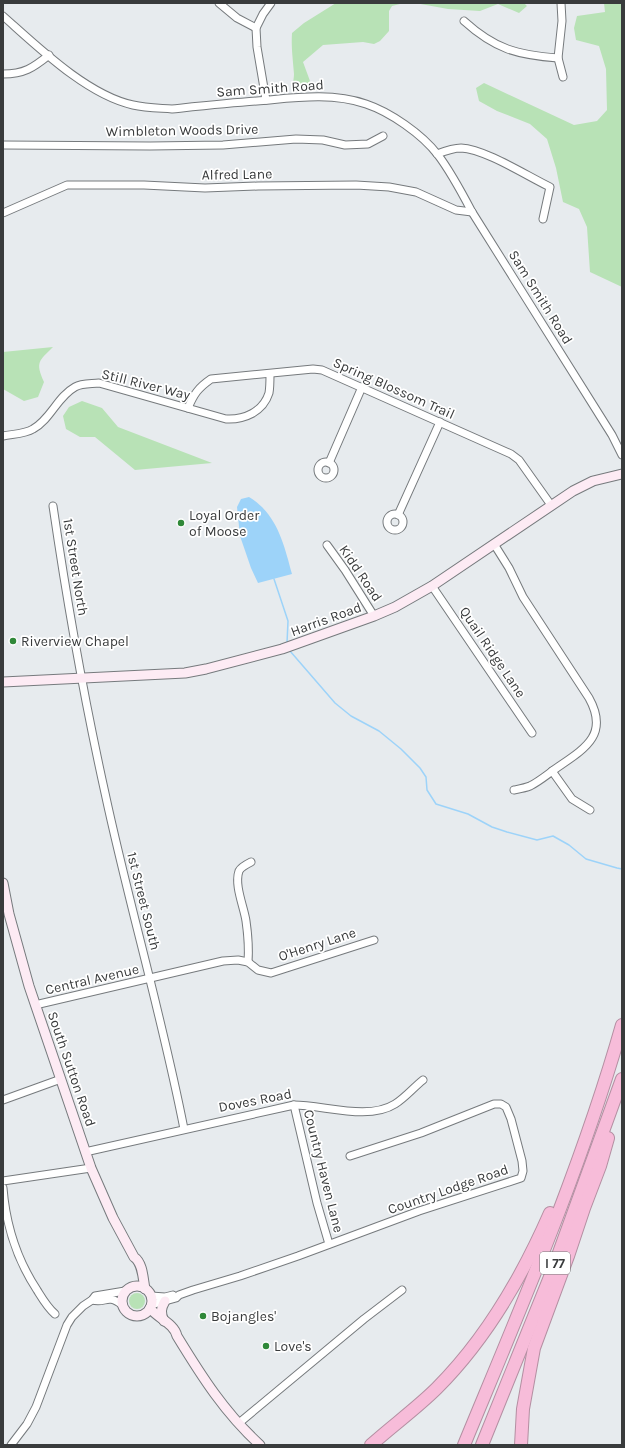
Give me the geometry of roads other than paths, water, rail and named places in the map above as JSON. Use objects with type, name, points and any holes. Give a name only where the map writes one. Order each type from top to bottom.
[{"type":"highway","name":"I 77","points":[[464,1445],[536,1269],[588,1134],[622,1025]]},
{"type":"highway","name":"I 77","points":[[482,1445],[552,1272],[622,1079]]},
{"type":"highway","points":[[521,1445],[523,1408],[534,1348],[600,1166],[622,1087]]},
{"type":"highway","points":[[371,1445],[437,1388],[477,1342],[512,1291],[545,1224],[564,1179],[588,1134]]},
{"type":"main road","name":"Harris Road","points":[[3,682],[185,673],[282,649],[395,607],[432,586],[573,491],[593,481],[622,474]]},
{"type":"main road","name":"South Sutton Road","points":[[3,883],[9,914],[35,1005],[85,1152],[113,1218],[134,1258],[138,1260],[140,1264],[149,1300]]},
{"type":"main road","name":"South Sutton Road","points":[[128,1289],[136,1277],[133,1261],[134,1258]]},
{"type":"main road","points":[[177,1336],[172,1335],[163,1325],[153,1319],[142,1315],[132,1316],[128,1313],[122,1305],[121,1300],[128,1289],[136,1286],[149,1300],[157,1316],[164,1320],[173,1329],[202,1378],[239,1423],[260,1445]]},
{"type":"main road","points":[[142,1315],[149,1300]]},
{"type":"main road","points":[[164,1320],[162,1316],[162,1308],[165,1301]]},
{"type":"street","points":[[219,3],[237,18],[256,28]]},
{"type":"street","points":[[266,100],[257,47],[256,28],[263,14],[271,3]]},
{"type":"street","points":[[561,3],[562,21],[558,58],[562,77]]},
{"type":"street","name":"Sam Smith Road","points":[[3,16],[88,86],[115,99],[133,105],[172,109],[306,96],[335,97],[367,104],[395,118],[418,135],[437,154],[612,435],[622,455]]},
{"type":"street","points":[[464,21],[476,32],[502,48],[533,56],[558,58]]},
{"type":"street","points":[[3,74],[22,73],[35,67],[49,55]]},
{"type":"street","name":"Wimbleton Woods Drive","points":[[3,145],[223,145],[296,139],[323,140],[345,145],[368,144],[383,136]]},
{"type":"street","points":[[437,154],[447,150],[462,148],[487,154],[550,187],[543,219]]},
{"type":"street","name":"Alfred Lane","points":[[3,213],[67,185],[205,188],[356,185],[389,187],[416,192],[456,210],[472,212]]},
{"type":"street","name":"Spring Blossom Trail","points":[[188,408],[194,394],[202,385],[211,380],[313,369],[322,370],[511,454],[519,460],[551,505]]},
{"type":"street","name":"Still River Way","points":[[3,436],[32,430],[43,423],[64,396],[74,387],[85,384],[99,383],[226,419],[236,420],[249,416],[258,410],[266,400],[269,392],[270,374]]},
{"type":"street","points":[[329,462],[362,387]]},
{"type":"street","points":[[398,515],[440,422]]},
{"type":"street","name":"1st Street North","points":[[53,506],[82,679]]},
{"type":"street","points":[[494,544],[509,568],[523,598],[594,707],[597,720],[595,731],[590,742],[582,751],[529,786],[514,790]]},
{"type":"street","name":"Kidd Road","points":[[327,545],[345,570],[374,616]]},
{"type":"street","name":"Quail Ridge Lane","points":[[432,586],[532,733]]},
{"type":"street","name":"1st Street South","points":[[82,679],[105,794],[184,1129]]},
{"type":"street","points":[[552,771],[572,799],[590,810]]},
{"type":"street","points":[[248,962],[249,944],[246,920],[238,882],[239,871],[252,862]]},
{"type":"street","name":"O'Henry Lane","points":[[248,962],[258,970],[271,973],[374,940]]},
{"type":"street","name":"Central Avenue","points":[[35,1005],[223,961],[238,960],[248,962]]},
{"type":"street","points":[[3,1100],[61,1080]]},
{"type":"street","name":"Doves Road","points":[[85,1152],[294,1105],[307,1105],[355,1112],[380,1110],[395,1104],[423,1080]]},
{"type":"street","name":"Country Lodge Road","points":[[149,1300],[179,1295],[240,1276],[419,1211],[521,1178],[523,1171],[522,1161],[511,1119],[506,1107],[501,1104],[494,1104],[421,1133],[350,1156]]},
{"type":"street","name":"Country Haven Lane","points":[[294,1105],[317,1203],[329,1244]]},
{"type":"street","points":[[3,1181],[91,1168]]},
{"type":"street","points":[[3,1188],[7,1220],[14,1245],[24,1270],[48,1308],[55,1314]]},
{"type":"street","points":[[11,1445],[27,1424],[36,1407],[67,1325],[72,1317],[95,1296],[128,1289]]},
{"type":"street","points":[[239,1423],[364,1319],[402,1290]]},
{"type":"street","name":"Country Lodge Road","points":[[149,1300],[165,1301],[176,1298],[179,1295]]},
{"type":"street","points":[[92,1300],[96,1302],[111,1299],[122,1305]]},
{"type":"water","points":[[249,497],[259,504],[273,521],[286,552],[292,574],[258,583],[240,536],[237,507],[241,499]]},
{"type":"waterway","points":[[274,579],[288,621],[287,643]]},
{"type":"waterway","points":[[290,651],[335,703],[351,716],[379,731],[401,749],[420,768],[426,777],[427,790],[436,804],[468,814],[492,827],[507,832],[537,840],[553,836],[569,845],[586,859],[622,869]]},
{"type":"place","name":"Loyal Order of Moose","points":[[181,523]]},
{"type":"place","name":"Riverview Chapel","points":[[13,641]]},
{"type":"place","name":"Bojangles'","points":[[203,1316]]},
{"type":"place","name":"Love's","points":[[266,1346]]}]
